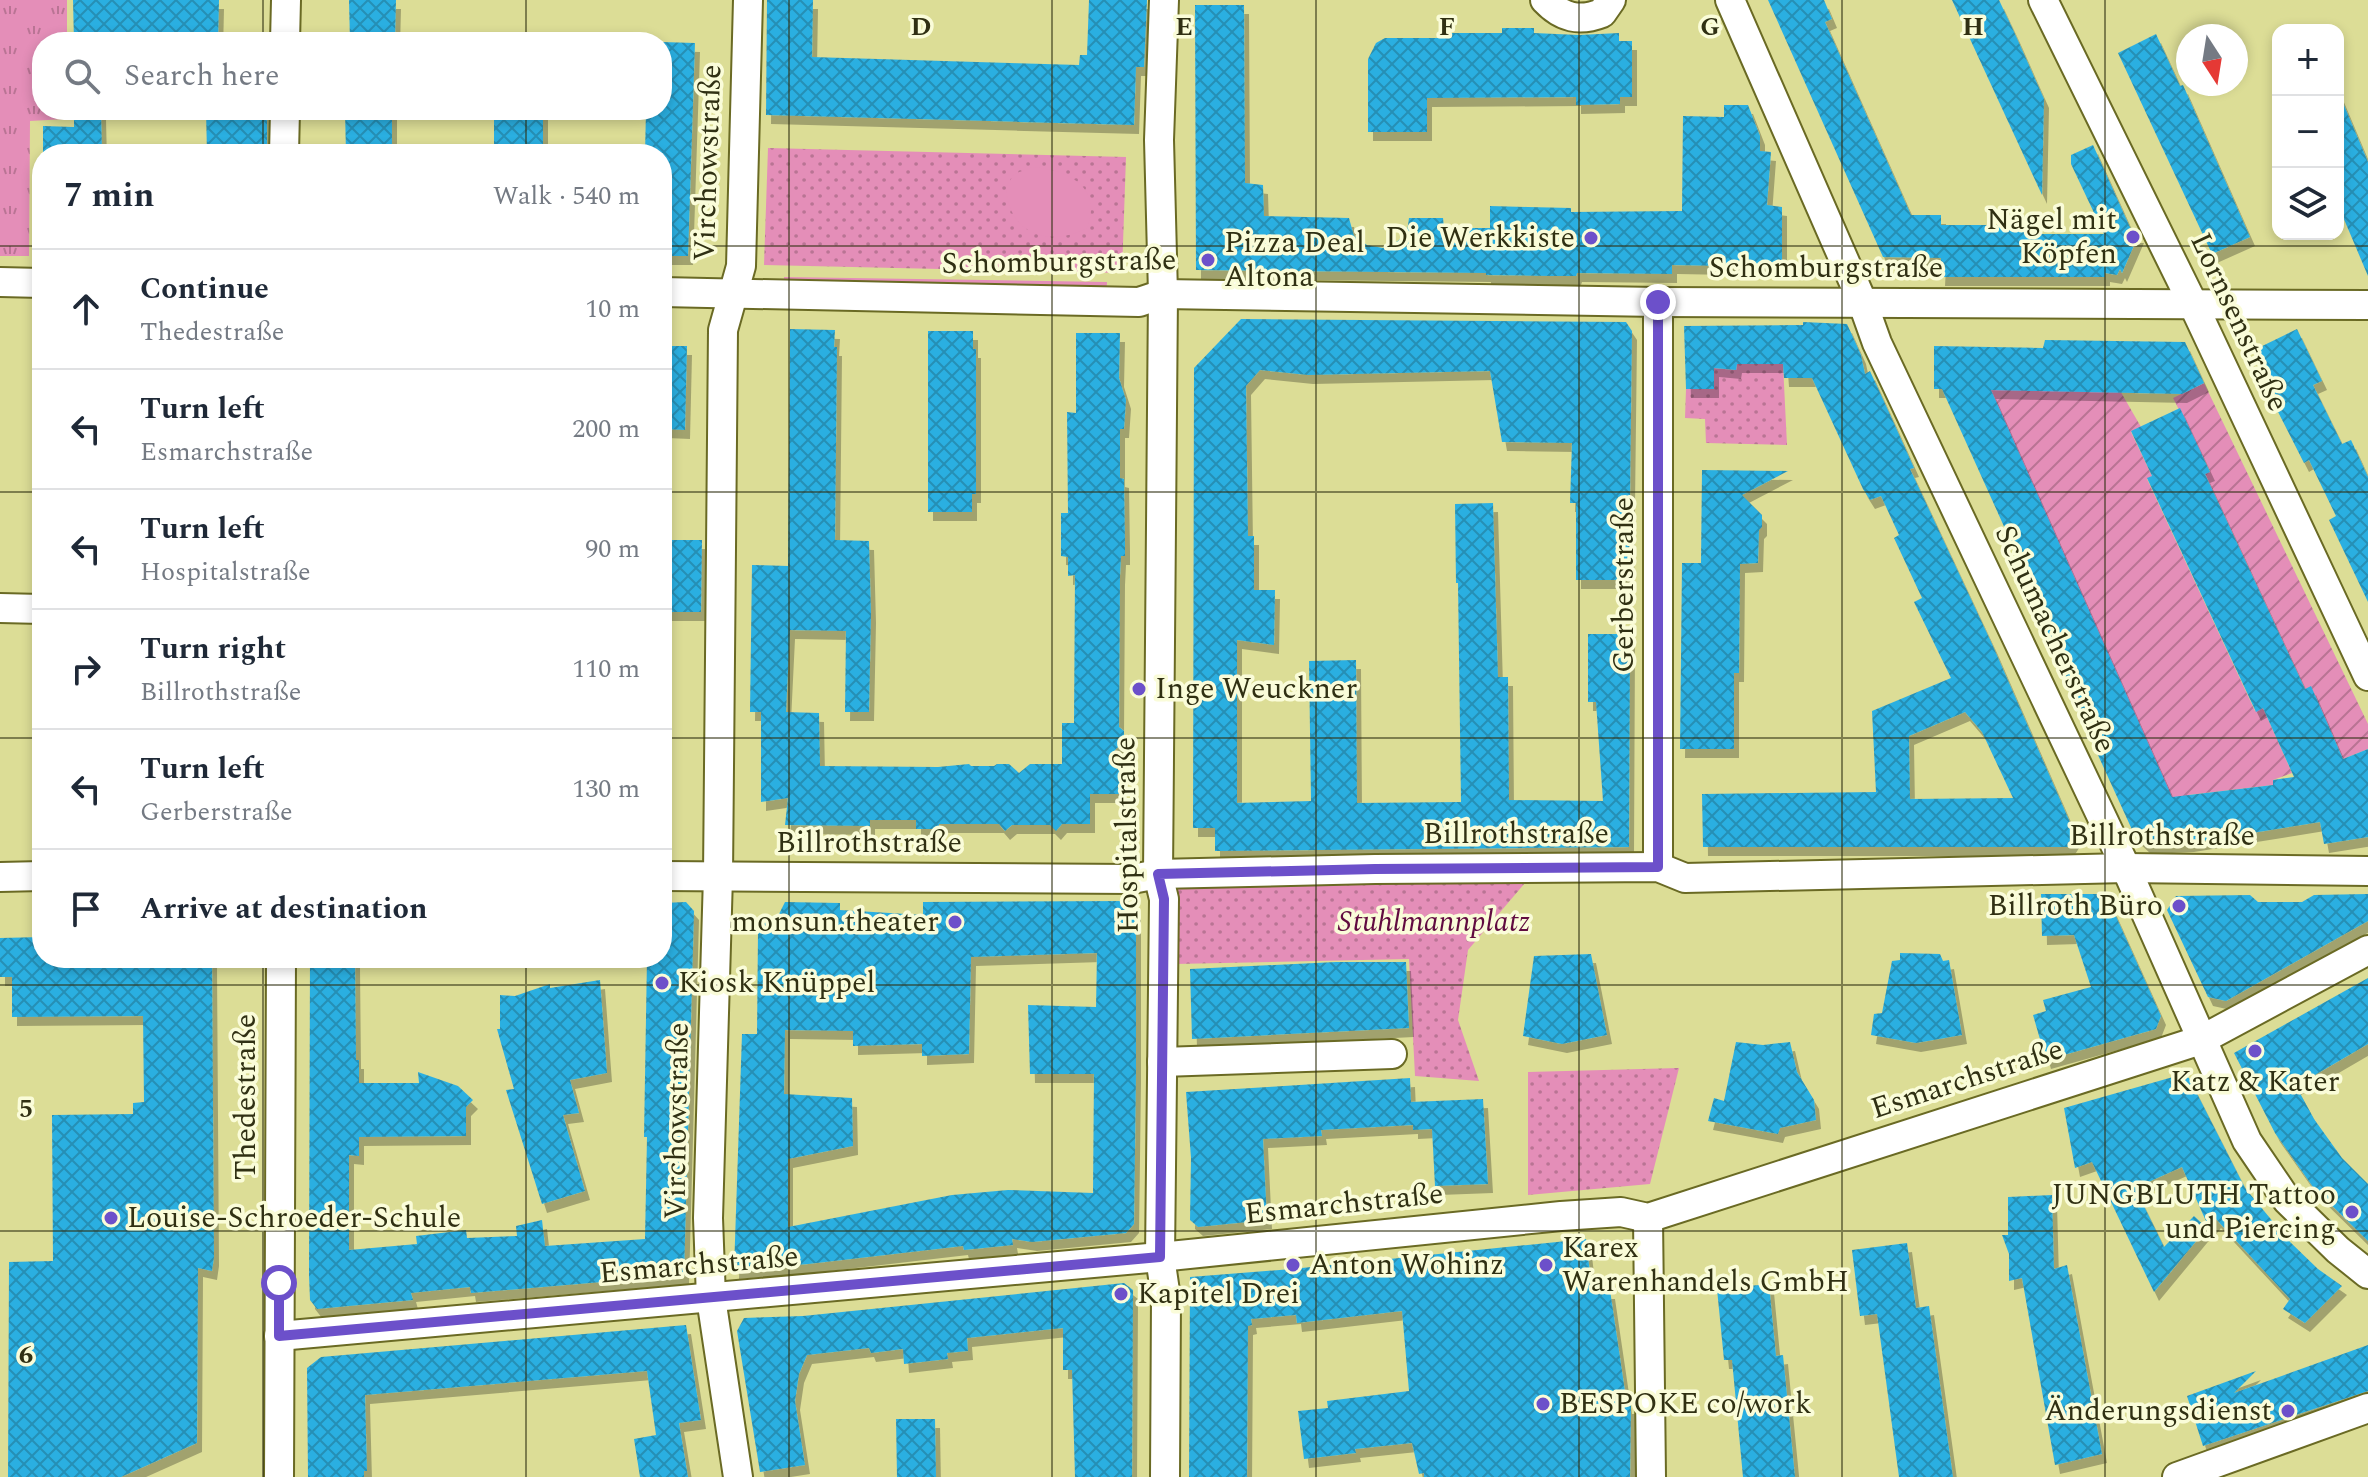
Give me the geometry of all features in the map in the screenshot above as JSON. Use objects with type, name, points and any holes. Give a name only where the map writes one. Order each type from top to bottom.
[{"type":"street","points":[[285,32],[286,0]]},
{"type":"street","name":"Virchowstraße","points":[[738,1477],[711,1298],[708,1218],[718,876],[723,330],[741,266],[748,0]]},
{"type":"street","name":"Hospitalstraße","points":[[1164,0],[1159,140],[1163,294],[1158,874],[1164,899],[1160,1257],[1166,1298],[1165,1477]]},
{"type":"street","points":[[1545,0],[1564,15],[1577,19],[1602,13],[1611,0]]},
{"type":"street","name":"Schumacherstraße","points":[[1730,0],[1862,301],[1884,359],[2126,868],[2247,1141],[2266,1172],[2307,1221],[2368,1274]]},
{"type":"street","name":"Lornsenstraße","points":[[2043,0],[2193,304],[2368,676]]},
{"type":"street","points":[[284,144],[285,120]]},
{"type":"street","points":[[0,282],[32,283]]},
{"type":"street","name":"Schomburgstraße","points":[[672,292],[1139,302],[1163,294],[1658,302],[2368,305]]},
{"type":"street","name":"Gerberstraße","points":[[1658,302],[1658,867]]},
{"type":"street","points":[[0,608],[32,609]]},
{"type":"street","name":"Billrothstraße","points":[[672,876],[1132,879],[1158,874],[1658,867],[1685,878],[2126,868],[2368,871]]},
{"type":"street","points":[[0,877],[32,876]]},
{"type":"street","name":"Esmarchstraße","points":[[279,1336],[1160,1257],[1561,1216],[1621,1212],[1648,1218],[2201,1040],[2368,950]]},
{"type":"street","name":"Thedestraße","points":[[279,1477],[281,968]]},
{"type":"street","points":[[1162,1062],[1392,1054]]},
{"type":"street","points":[[1648,1218],[1651,1477]]},
{"type":"street","points":[[2177,1477],[2368,1408]]},
{"type":"green space","points":[[0,0],[67,0],[67,32],[32,32],[32,120],[48,120],[30,121],[29,256],[0,256]]},
{"type":"green space","points":[[768,148],[1126,157],[1122,273],[764,265]]},
{"type":"green space","points":[[1033,167],[1058,172],[1079,183],[1090,202],[1087,228],[1059,237],[1033,233],[1022,226],[1008,203],[1006,187],[1014,174]]},
{"type":"green space","points":[[784,277],[1107,282],[1106,297],[783,292]]},
{"type":"green space","points":[[1737,364],[1783,364],[1787,445],[1706,443],[1705,419],[1685,418],[1686,389],[1714,389],[1714,368],[1736,370]]},
{"type":"green space","points":[[2111,375],[2141,427],[2131,432],[2152,476],[2147,479],[2255,711],[2263,708],[2292,773],[2273,780],[2273,785],[2188,795],[2187,800],[2166,798],[1986,384]]},
{"type":"green space","points":[[2204,383],[2368,724],[2368,749],[2343,759],[2311,687],[2305,689],[2205,474],[2210,471],[2173,398]]},
{"type":"green space","name":"Stuhlmannplatz","points":[[1530,877],[1468,950],[1458,1020],[1479,1081],[1415,1076],[1409,959],[1175,964],[1174,881]]},
{"type":"green space","points":[[1679,1068],[1650,1184],[1528,1195],[1528,1072]]},
{"type":"building","points":[[73,0],[219,0],[218,32],[74,32]]},
{"type":"building","points":[[349,0],[396,0],[395,32],[350,32]]},
{"type":"building","points":[[767,0],[813,0],[812,57],[1079,65],[1080,55],[1087,55],[1089,0],[1147,0],[1144,67],[1136,67],[1134,125],[766,115]]},
{"type":"building","points":[[1768,0],[1824,0],[1832,19],[1825,22],[1911,215],[1941,215],[1941,225],[2042,225],[2042,234],[2104,234],[2071,164],[2071,155],[2093,145],[2133,234],[2139,234],[2122,273],[2120,269],[2117,275],[2105,273],[2105,277],[1940,277],[1941,258],[1883,257]]},
{"type":"building","points":[[1952,0],[1999,0],[2015,34],[2044,99],[2042,195]]},
{"type":"building","points":[[1195,5],[1244,5],[1245,183],[1263,185],[1264,216],[1349,218],[1354,236],[1367,245],[1383,248],[1398,241],[1407,232],[1409,218],[1443,218],[1444,228],[1490,228],[1490,206],[1571,208],[1571,212],[1682,211],[1683,116],[1724,117],[1724,105],[1748,105],[1760,136],[1760,151],[1771,152],[1767,205],[1782,207],[1782,267],[1672,265],[1672,274],[1577,273],[1576,276],[1196,270]]},
{"type":"building","points":[[1502,28],[1534,28],[1534,33],[1579,35],[1619,33],[1619,41],[1632,41],[1632,97],[1620,97],[1620,104],[1576,105],[1576,97],[1427,98],[1427,132],[1368,132],[1368,59],[1376,43],[1385,38],[1443,38],[1442,33],[1502,33]]},
{"type":"building","points":[[2156,34],[2176,77],[2176,96],[2188,96],[2250,237],[2212,254],[2118,53]]},
{"type":"building","points":[[672,42],[695,43],[688,256],[672,256],[672,144],[645,144],[646,120],[672,120]]},
{"type":"building","points":[[2344,105],[2368,162],[2368,276],[2344,219]]},
{"type":"building","points":[[74,120],[101,120],[102,144],[43,144],[43,126],[74,127]]},
{"type":"building","points":[[206,120],[267,120],[267,144],[207,144]]},
{"type":"building","points":[[345,120],[392,120],[392,144],[346,144]]},
{"type":"building","points":[[494,120],[543,120],[543,144],[494,144]]},
{"type":"building","points":[[1241,319],[1626,322],[1632,331],[1629,580],[1576,580],[1576,503],[1570,503],[1572,443],[1502,442],[1490,371],[1308,375],[1260,370],[1246,386],[1248,536],[1254,536],[1254,590],[1275,590],[1274,645],[1237,640],[1237,803],[1311,801],[1309,661],[1356,660],[1357,803],[1461,802],[1455,504],[1493,503],[1498,677],[1508,677],[1509,800],[1603,801],[1596,702],[1588,702],[1588,634],[1630,634],[1629,847],[1215,851],[1215,828],[1193,828],[1194,368]]},
{"type":"building","points":[[1803,322],[1847,324],[1861,355],[1865,374],[1870,371],[1892,419],[1914,468],[1910,469],[1992,644],[2076,836],[2069,847],[1703,847],[1702,794],[1876,792],[1872,711],[1951,678],[1914,602],[1922,598],[1894,538],[1899,535],[1881,496],[1870,500],[1863,489],[1812,378],[1784,378],[1783,364],[1737,364],[1736,370],[1714,368],[1714,389],[1686,389],[1684,326],[1803,325]],"holes":[[[1965,712],[1982,732],[2013,798],[1910,799],[1909,736]]]},
{"type":"building","points":[[790,329],[835,330],[835,540],[869,541],[871,614],[869,712],[845,712],[846,631],[790,630],[786,712],[819,713],[820,766],[1009,764],[1019,773],[1030,764],[1062,764],[1062,723],[1074,723],[1075,575],[1068,576],[1068,557],[1061,556],[1061,513],[1068,513],[1067,412],[1076,413],[1076,333],[1120,333],[1119,378],[1126,400],[1124,429],[1120,429],[1125,556],[1121,556],[1120,576],[1119,727],[1124,731],[1124,741],[1113,752],[1126,764],[1120,771],[1120,794],[1090,794],[1090,824],[1062,824],[1056,831],[1050,825],[1012,825],[1005,831],[999,824],[939,824],[939,829],[916,829],[916,820],[870,820],[870,826],[785,825],[788,798],[761,802],[761,712],[750,712],[752,565],[788,566]]},
{"type":"building","points":[[2297,329],[2322,381],[2313,385],[2342,444],[2351,440],[2368,477],[2368,602],[2329,520],[2336,516],[2309,460],[2304,463],[2274,404],[2279,402],[2254,350]]},
{"type":"building","points":[[928,331],[973,331],[973,349],[976,349],[976,494],[972,494],[972,512],[928,512]]},
{"type":"building","points":[[2045,340],[2185,342],[2204,383],[2182,394],[1991,390],[2172,797],[2273,785],[2273,780],[2294,777],[2263,708],[2256,712],[2147,478],[2152,476],[2131,431],[2180,408],[2210,472],[2205,474],[2305,689],[2311,686],[2343,759],[2368,749],[2368,837],[2324,844],[2320,822],[2189,843],[2146,845],[2134,834],[2040,628],[2048,624],[1942,389],[1934,389],[1934,346],[2043,348]]},
{"type":"building","points":[[672,346],[687,346],[685,430],[672,429]]},
{"type":"building","points":[[1702,470],[1788,471],[1742,495],[1762,515],[1762,527],[1759,530],[1758,563],[1740,564],[1739,673],[1734,673],[1734,749],[1680,749],[1682,563],[1701,563]]},
{"type":"building","points":[[672,540],[702,540],[701,612],[672,612]]},
{"type":"building","points":[[2041,894],[2099,894],[2109,901],[2161,1016],[2156,1029],[2046,1060],[2033,1015],[2046,1011],[2043,1000],[2091,987],[2074,935],[2042,936]]},
{"type":"building","points":[[2368,894],[2368,921],[2226,1001],[2208,997],[2167,910],[2176,896],[2250,895],[2258,902],[2302,902],[2314,895]]},
{"type":"building","points":[[1128,901],[1136,909],[1134,1224],[1126,1233],[1032,1242],[1012,1239],[1013,1245],[964,1250],[963,1246],[734,1270],[742,1034],[757,1034],[758,932],[762,924],[777,918],[785,902],[840,903],[840,910],[923,915],[923,902]],"holes":[[[1097,953],[1096,1007],[1028,1005],[1030,1074],[1094,1074],[1093,1193],[1008,1190],[952,1195],[788,1227],[788,1159],[853,1146],[852,1098],[784,1094],[785,1030],[853,1031],[853,1046],[922,1044],[922,1056],[969,1054],[971,957]]]},
{"type":"building","points":[[686,902],[694,911],[684,1275],[471,1293],[470,1287],[411,1293],[413,1300],[317,1309],[310,1300],[309,1275],[310,968],[355,968],[359,1083],[419,1083],[418,1072],[458,1086],[473,1100],[466,1107],[466,1136],[359,1137],[359,1156],[349,1155],[349,1250],[417,1244],[416,1236],[466,1230],[467,1238],[517,1236],[516,1226],[542,1220],[545,1246],[645,1239],[647,968],[672,968],[672,903]]},
{"type":"building","name":"Louise-Schroeder-Schule","points":[[32,937],[32,968],[212,968],[214,1257],[212,1271],[198,1268],[197,1443],[121,1477],[8,1477],[9,1262],[53,1261],[52,1115],[133,1114],[133,1103],[144,1102],[143,1016],[12,1017],[12,977],[0,977],[0,938]]},
{"type":"building","points":[[1900,953],[1940,954],[1943,961],[1949,960],[1962,1035],[1916,1043],[1871,1035],[1874,1014],[1882,1013],[1892,961],[1900,960]]},
{"type":"building","points":[[1591,954],[1607,1035],[1562,1044],[1523,1036],[1534,956]]},
{"type":"building","points":[[1406,962],[1409,1028],[1192,1039],[1190,969]]},
{"type":"building","points":[[2368,978],[2368,1044],[2296,1086],[2314,1119],[2342,1158],[2368,1184],[2368,1241],[2313,1187],[2275,1133],[2234,1053]]},
{"type":"building","points":[[600,980],[607,1073],[570,1080],[579,1113],[563,1115],[585,1191],[542,1204],[506,1090],[514,1089],[497,1029],[500,1029],[500,995],[515,996],[550,984],[550,988]]},
{"type":"building","points":[[1736,1042],[1763,1045],[1790,1042],[1797,1072],[1814,1100],[1816,1120],[1780,1128],[1778,1134],[1708,1121],[1714,1098],[1724,1101]]},
{"type":"building","points":[[2180,1075],[2189,1078],[2245,1188],[2289,1241],[2318,1269],[2342,1286],[2305,1323],[2283,1309],[2290,1299],[2216,1219],[2209,1228],[2182,1167],[2135,1188],[2164,1247],[2194,1216],[2207,1228],[2154,1292],[2092,1162],[2075,1168],[2064,1108]]},
{"type":"building","points":[[1410,1078],[1411,1102],[1483,1099],[1488,1184],[1435,1186],[1432,1129],[1413,1130],[1413,1125],[1321,1130],[1322,1136],[1263,1139],[1267,1220],[1198,1227],[1190,1220],[1191,1158],[1186,1092]]},
{"type":"building","points":[[2052,1195],[2054,1269],[2067,1265],[2102,1454],[2055,1465],[2022,1278],[2009,1281],[2009,1254],[2002,1235],[2008,1235],[2008,1197]]},
{"type":"building","points":[[1586,1239],[1592,1290],[1610,1290],[1627,1405],[1631,1405],[1630,1477],[1424,1477],[1424,1473],[1419,1474],[1412,1443],[1355,1449],[1356,1453],[1304,1459],[1298,1411],[1328,1408],[1327,1401],[1409,1391],[1402,1311],[1297,1323],[1296,1315],[1251,1319],[1252,1325],[1248,1326],[1247,1477],[1189,1477],[1190,1277]]},
{"type":"building","points":[[1907,1243],[1916,1308],[1929,1306],[1953,1477],[1899,1477],[1877,1314],[1860,1316],[1852,1250]]},
{"type":"building","points":[[1124,1283],[1133,1290],[1132,1477],[1075,1477],[1072,1370],[1063,1370],[1063,1328],[967,1338],[968,1351],[947,1353],[948,1359],[904,1364],[903,1349],[871,1353],[869,1348],[807,1355],[799,1374],[795,1401],[805,1465],[760,1472],[737,1331],[744,1318],[803,1316]]},
{"type":"building","points":[[1769,1284],[1776,1356],[1783,1355],[1795,1477],[1743,1477],[1732,1360],[1724,1360],[1717,1289]]},
{"type":"building","points":[[686,1325],[701,1420],[679,1423],[688,1477],[640,1477],[634,1439],[656,1435],[647,1371],[365,1395],[367,1471],[364,1471],[364,1477],[308,1477],[307,1368],[321,1357]]},
{"type":"building","points":[[2368,1345],[2368,1391],[2203,1446],[2187,1396],[2256,1371],[2234,1393]]},
{"type":"building","points":[[896,1419],[935,1419],[936,1477],[897,1477]]},
{"type":"place","name":"Nägel mit Köpfen","points":[[2133,237]]},
{"type":"place","name":"Die Werkkiste","points":[[1591,238]]},
{"type":"place","name":"Pizza Deal Altona","points":[[1208,260]]},
{"type":"place","name":"Inge Weuckner","points":[[1139,689]]},
{"type":"place","name":"Billroth Büro","points":[[2179,906]]},
{"type":"place","name":"monsun.theater","points":[[955,922]]},
{"type":"place","name":"Kiosk Knüppel","points":[[662,983]]},
{"type":"place","name":"Katz & Kater","points":[[2255,1051]]},
{"type":"place","name":"JUNGBLUTH Tattoo und Piercing","points":[[2352,1212]]},
{"type":"place","name":"Louise-Schroeder-Schule","points":[[111,1218]]},
{"type":"place","name":"Anton Wohinz","points":[[1293,1265]]},
{"type":"place","name":"Karex Warenhandels GmbH","points":[[1546,1265]]},
{"type":"place","name":"Kapitel Drei","points":[[1121,1294]]},
{"type":"place","name":"BESPOKE co/work","points":[[1543,1404]]},
{"type":"place","name":"Änderungsdienst","points":[[2288,1411]]},
{"type":"route","points":[[279,1283],[279,1336],[1160,1257],[1164,899],[1158,874],[1658,867],[1658,302]]}]
